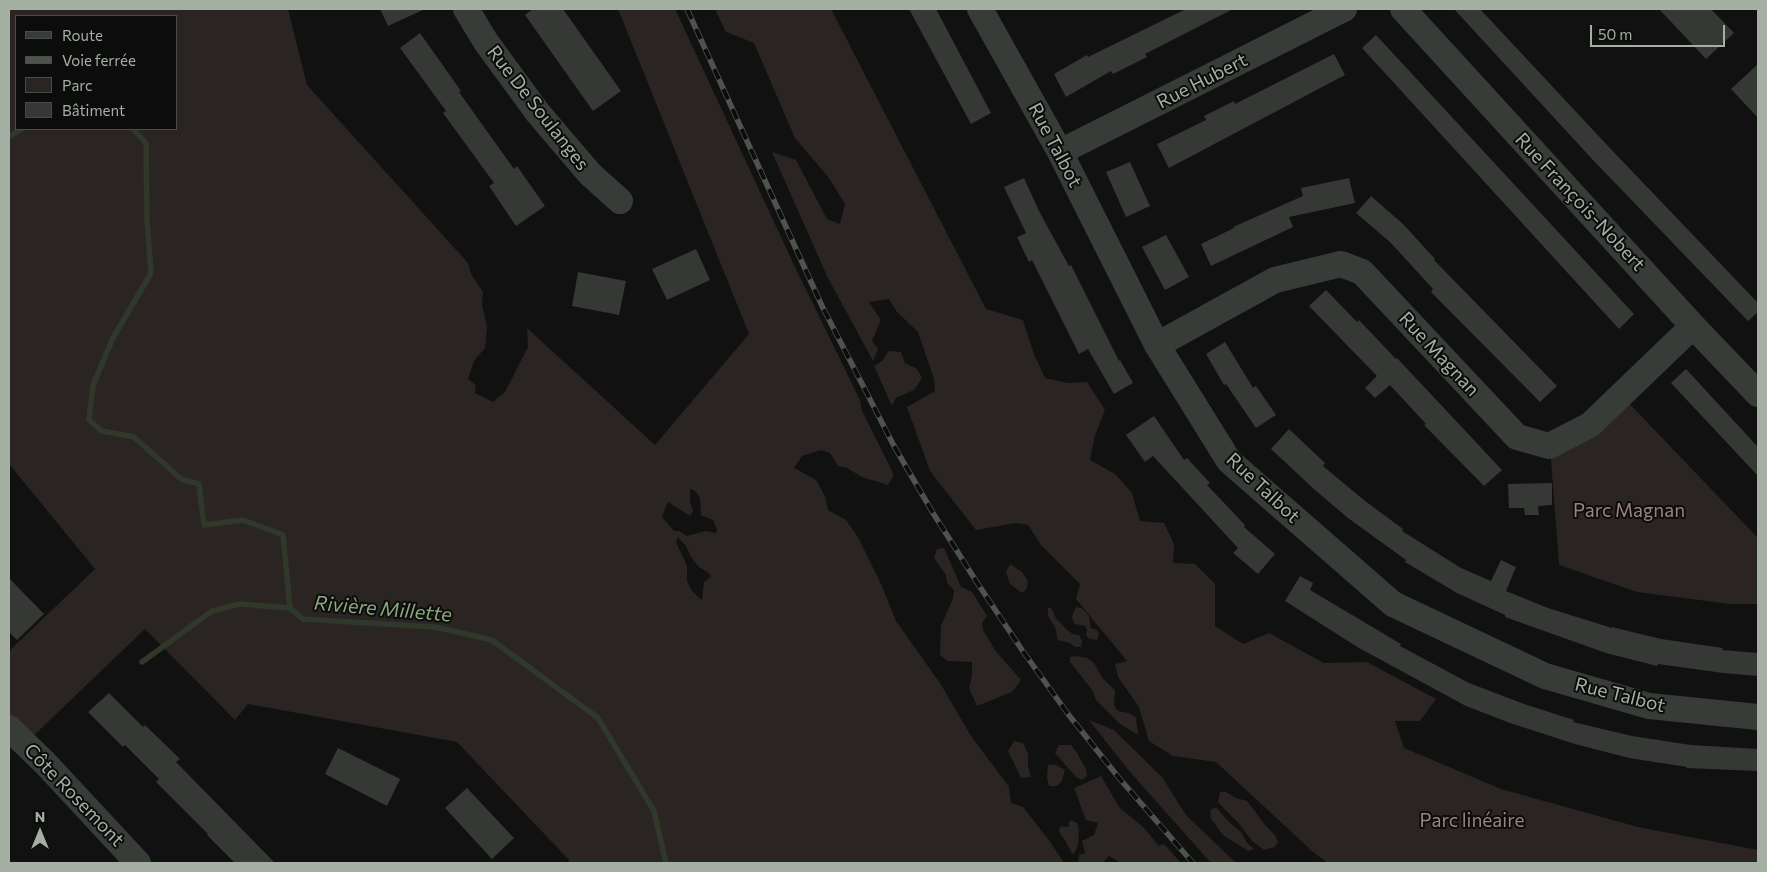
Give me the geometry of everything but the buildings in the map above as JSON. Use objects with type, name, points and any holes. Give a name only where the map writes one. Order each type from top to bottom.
[{"type":"street","name":"Rue De Soulanges","points":[[466,9],[486,42],[538,113],[590,174],[620,201]]},
{"type":"street","name":"Rue Talbot","points":[[980,9],[1060,152],[1157,345],[1229,461],[1393,604],[1545,676],[1649,706],[1758,718]]},
{"type":"street","name":"Rue Hubert","points":[[1060,152],[1344,9]]},
{"type":"street","name":"Rue François-Nobert","points":[[1403,9],[1758,394]]},
{"type":"street","name":"Rue Magnan","points":[[1157,345],[1275,280],[1341,264],[1362,272],[1517,437],[1549,446],[1590,425],[1694,326]]},
{"type":"street","name":"Côte Rosemont","points":[[9,728],[45,763],[138,863]]},
{"type":"green space","points":[[9,9],[288,9],[307,85],[468,263],[471,274],[483,292],[482,305],[487,327],[485,348],[474,361],[468,379],[476,385],[475,393],[493,402],[505,392],[528,347],[527,328],[655,445],[749,334],[618,9],[675,9],[795,267],[860,400],[862,411],[894,475],[888,485],[862,477],[847,468],[838,466],[830,453],[821,450],[802,456],[794,468],[816,480],[825,496],[828,510],[846,520],[858,537],[881,584],[896,621],[940,683],[971,736],[1009,787],[1011,803],[1023,807],[1064,863],[569,863],[569,860],[457,742],[248,704],[235,720],[145,629],[28,741],[9,722],[9,651],[95,569],[9,464]],"holes":[[[690,489],[695,491],[700,498],[701,515],[713,520],[717,529],[716,533],[705,531],[687,536],[679,531],[674,531],[662,517],[668,502],[690,516],[693,511],[690,502]],[[678,537],[699,567],[710,574],[711,577],[704,582],[702,600],[692,591],[687,581],[687,566],[676,542]]]},
{"type":"green space","name":"Parc linéaire","points":[[715,9],[831,9],[986,309],[1023,320],[1034,354],[1045,378],[1068,383],[1087,382],[1105,410],[1095,435],[1090,460],[1115,474],[1132,493],[1140,521],[1164,523],[1174,544],[1173,563],[1195,564],[1215,584],[1215,626],[1243,644],[1269,633],[1324,663],[1367,662],[1436,699],[1420,721],[1395,721],[1404,748],[1501,789],[1638,827],[1758,850],[1758,863],[1328,863],[1313,852],[1216,762],[1173,756],[1149,741],[1139,707],[1118,677],[1115,664],[1127,661],[1076,599],[1080,584],[1041,545],[1028,525],[1016,523],[976,530],[930,471],[907,407],[935,391],[934,379],[918,332],[897,312],[889,299],[869,302],[881,320],[872,341],[878,349],[873,361],[827,276],[772,152],[796,160],[827,219],[840,224],[845,204],[829,178],[795,138],[754,43],[726,32]]},
{"type":"green space","points":[[889,351],[901,352],[905,363],[917,369],[922,378],[914,390],[896,398],[892,406],[874,366],[882,361]]},
{"type":"green space","name":"Parc Magnan","points":[[1623,397],[1758,538],[1758,604],[1730,604],[1637,592],[1559,565],[1550,447]]},
{"type":"green space","points":[[944,548],[961,587],[972,592],[987,616],[982,623],[983,630],[995,650],[1021,680],[1012,692],[977,706],[969,688],[972,662],[947,661],[940,655],[941,626],[953,598],[954,590],[947,583],[946,575],[934,558],[937,549]]},
{"type":"green space","points":[[1010,564],[1022,572],[1028,581],[1026,590],[1022,593],[1010,584],[1006,572]]},
{"type":"green space","points":[[1048,607],[1052,609],[1055,617],[1067,630],[1079,635],[1082,641],[1081,647],[1075,647],[1070,643],[1058,640],[1055,627],[1048,616]]},
{"type":"green space","points":[[1076,607],[1082,608],[1089,616],[1091,628],[1097,630],[1099,634],[1097,640],[1086,636],[1086,626],[1075,624],[1073,621],[1072,616]]},
{"type":"green space","points":[[1070,657],[1087,658],[1094,663],[1103,679],[1115,690],[1114,705],[1118,711],[1136,717],[1138,735],[1120,724],[1096,700],[1092,690],[1070,662]]},
{"type":"green space","points":[[1089,720],[1114,730],[1162,777],[1186,815],[1235,862],[1275,863],[1211,863],[1130,772]]},
{"type":"green space","points":[[1014,741],[1023,743],[1028,754],[1028,766],[1031,777],[1021,778],[1008,751]]},
{"type":"green space","points":[[1059,745],[1071,745],[1077,753],[1086,769],[1087,776],[1082,780],[1076,777],[1055,753]]},
{"type":"green space","points":[[1048,765],[1056,765],[1065,770],[1062,781],[1057,786],[1049,786],[1047,778]]},
{"type":"green space","points":[[1101,776],[1119,807],[1144,828],[1159,846],[1164,844],[1181,863],[1121,863],[1109,856],[1102,863],[1078,863],[1079,855],[1085,853],[1082,841],[1094,835],[1098,823],[1086,820],[1074,788]]},
{"type":"green space","points":[[1220,792],[1226,792],[1236,798],[1247,801],[1275,835],[1278,842],[1275,847],[1264,850],[1252,841],[1241,826],[1218,802]]},
{"type":"green space","points":[[1216,807],[1241,832],[1247,843],[1254,849],[1248,851],[1223,835],[1211,819],[1210,810]]},
{"type":"green space","points":[[1071,820],[1077,823],[1079,829],[1078,845],[1072,854],[1059,832],[1060,826],[1069,827]]},
{"type":"waterway","name":"Rivière Millette","points":[[9,137],[20,130]]},
{"type":"waterway","name":"Rivière Millette","points":[[134,130],[146,143],[147,220],[151,273],[113,338],[93,385],[89,420],[102,431],[134,437],[181,479],[199,484],[204,525],[243,520],[283,535],[290,608],[303,619],[435,627],[492,640],[598,718],[654,811],[666,863]]},
{"type":"waterway","points":[[142,662],[212,611],[240,604],[290,608]]},
{"type":"railway","points":[[687,9],[822,306],[894,446],[933,513],[1022,650],[1068,714],[1119,778],[1193,863]]}]
